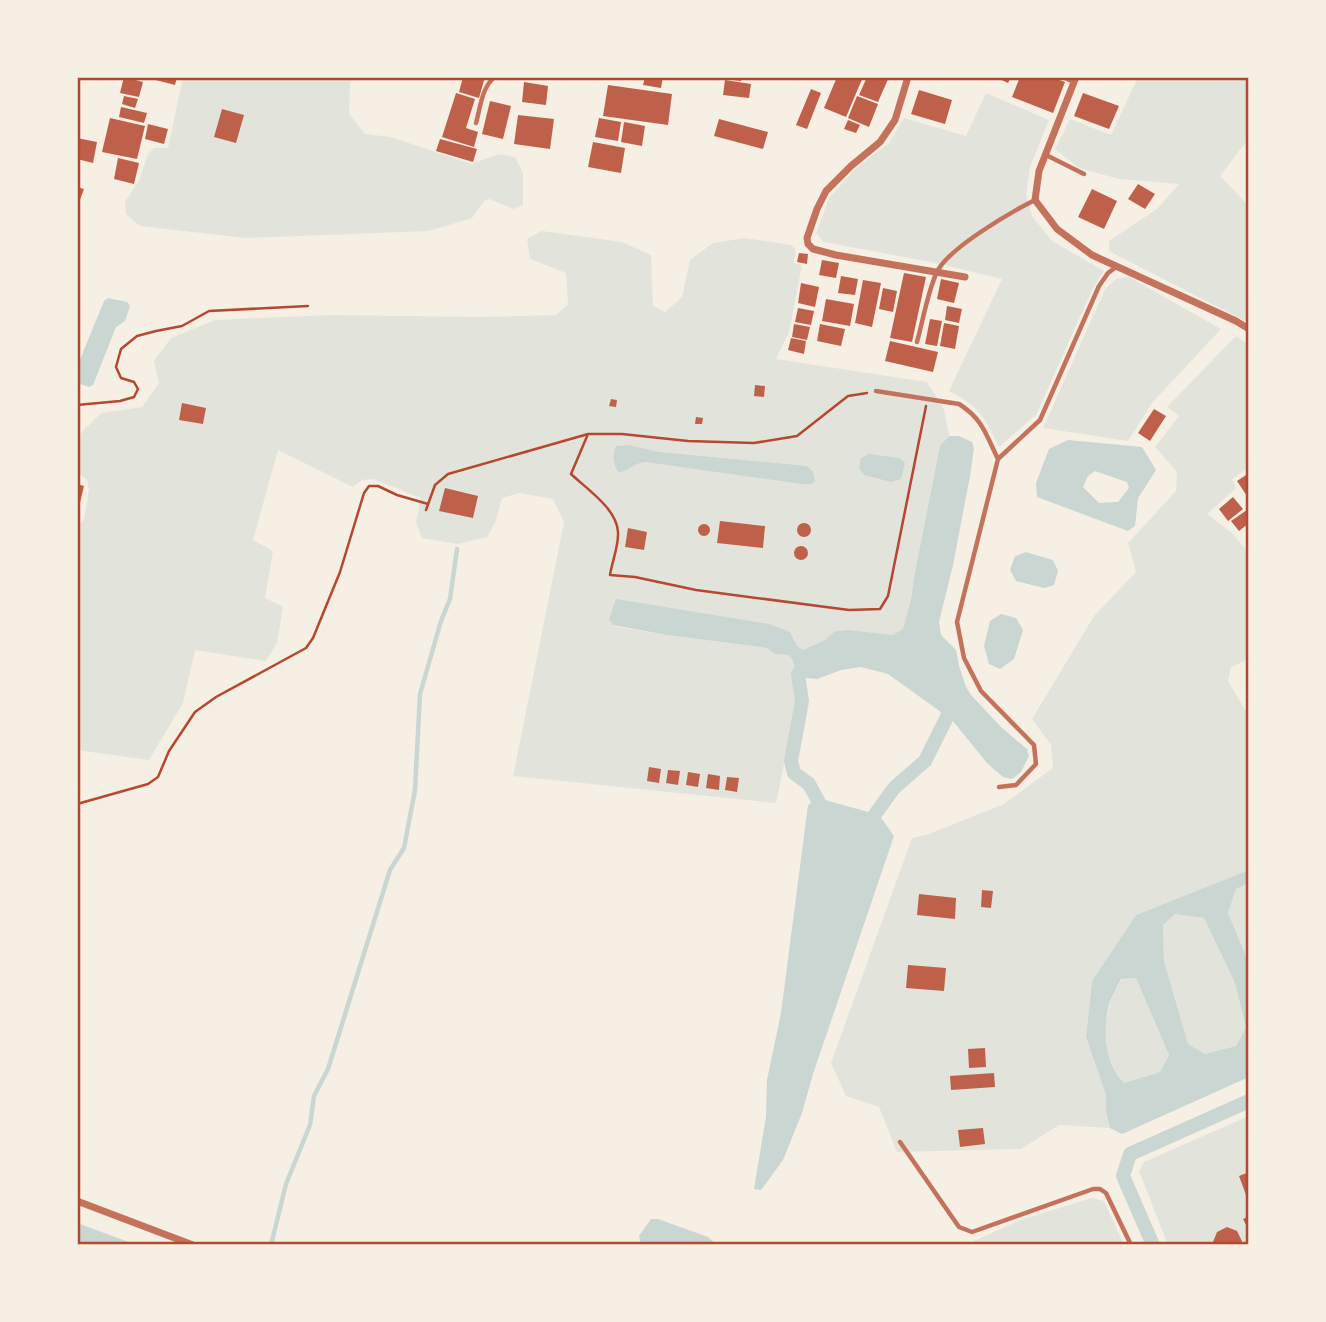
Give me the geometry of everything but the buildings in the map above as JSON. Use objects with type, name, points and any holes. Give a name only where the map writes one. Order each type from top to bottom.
[{"type":"street","points":[[908,77],[895,120],[880,142],[826,191],[807,238],[808,244],[813,249],[836,255],[965,277]]},
{"type":"street","points":[[1075,79],[1040,171],[1035,200],[1057,229],[1092,255],[1249,329]]},
{"type":"street","points":[[77,1201],[193,1245]]},
{"type":"lane","points":[[476,123],[490,80],[516,77]]},
{"type":"lane","points":[[591,77],[599,77]]},
{"type":"lane","points":[[1063,77],[1075,79]]},
{"type":"lane","points":[[1046,155],[1084,174]]},
{"type":"lane","points":[[917,342],[936,272],[947,257],[1015,210],[1035,200]]},
{"type":"lane","points":[[999,787],[1016,785],[1036,764],[1034,745],[981,691],[964,658],[957,622],[998,459],[1040,420],[1099,286],[1116,267]]},
{"type":"lane","points":[[876,391],[959,404],[980,421],[998,459]]},
{"type":"lane","points":[[900,1142],[959,1227],[965,1230],[972,1232],[1093,1189],[1100,1189],[1106,1193],[1131,1245]]},
{"type":"path","points":[[77,405],[134,397],[138,389],[134,382],[121,377],[116,367],[121,349],[137,337],[181,326],[209,311],[308,306]]},
{"type":"path","points":[[426,510],[435,485],[448,474],[588,434],[754,443],[797,436],[848,396],[876,391]]},
{"type":"path","points":[[588,434],[571,474],[608,508],[616,520],[618,533],[610,575],[635,577],[696,590],[849,610],[880,610],[888,596],[928,399]]},
{"type":"path","points":[[77,804],[148,784],[158,777],[169,751],[195,712],[216,697],[306,648],[313,638],[340,572],[364,493],[369,486],[378,486],[428,504]]},
{"type":"shaded area","points":[[183,77],[353,77],[350,84],[349,114],[365,134],[391,137],[471,164],[499,154],[515,157],[523,173],[523,205],[514,209],[489,199],[485,200],[472,218],[429,231],[246,238],[140,226],[126,214],[125,202],[139,180],[148,154],[154,148],[168,148]]},
{"type":"shaded area","points":[[1138,77],[1249,77],[1249,138],[1220,176],[1249,206],[1249,323],[1109,251],[1109,241],[1157,209],[1179,184],[1119,179],[1079,168],[1055,149],[1070,119],[1111,135]]},
{"type":"shaded area","points":[[986,93],[1049,120],[1030,167],[1026,195],[1032,216],[1052,241],[1104,271],[1093,288],[1036,415],[999,447],[980,414],[968,402],[949,391],[1002,279],[931,262],[824,242],[816,233],[829,198],[856,168],[889,143],[904,118],[966,136]]},
{"type":"shaded area","points":[[542,231],[622,242],[651,255],[653,306],[665,312],[682,297],[690,260],[713,243],[745,238],[791,245],[796,250],[794,263],[802,265],[789,332],[776,359],[927,382],[944,409],[949,436],[940,446],[903,630],[893,635],[835,631],[825,640],[803,650],[797,647],[789,632],[613,626],[767,648],[776,654],[789,655],[793,661],[798,696],[776,803],[513,776],[564,522],[553,499],[520,493],[502,498],[495,523],[487,537],[458,544],[422,538],[416,522],[421,498],[373,479],[362,480],[353,487],[278,450],[253,540],[273,551],[265,598],[283,607],[277,643],[266,661],[195,650],[183,703],[149,760],[77,750],[77,525],[84,520],[89,489],[87,480],[77,472],[81,433],[101,413],[142,407],[159,383],[154,361],[171,338],[215,320],[330,315],[556,315],[568,304],[566,273],[530,259],[527,239]]},
{"type":"shaded area","points":[[1129,277],[1221,329],[1152,403],[1128,441],[1043,428],[1105,289],[1116,279]]},
{"type":"shaded area","points":[[108,298],[127,302],[130,306],[125,321],[116,327],[93,385],[89,387],[77,383],[77,367],[104,301]]},
{"type":"shaded area","points":[[1236,336],[1249,345],[1249,467],[1232,479],[1236,488],[1207,514],[1232,533],[1249,553],[1249,659],[1231,667],[1228,681],[1249,716],[1249,870],[1136,915],[1092,981],[1086,1037],[1106,1095],[1110,1128],[1059,1125],[1021,1149],[897,1152],[879,1107],[846,1096],[831,1063],[912,838],[929,834],[1004,804],[1053,768],[1051,745],[1032,719],[1094,616],[1136,572],[1128,543],[1176,491],[1177,472],[1155,447],[1179,416],[1167,407]]},
{"type":"shaded area","points":[[949,436],[959,436],[972,442],[974,448],[953,565],[939,622],[941,635],[956,650],[966,687],[971,695],[1001,727],[1027,749],[1029,756],[1021,772],[1012,779],[1003,777],[987,763],[952,720],[888,674],[861,667],[841,670],[817,679],[805,678],[795,671],[789,655],[775,654],[767,648],[667,635],[613,625],[609,619],[616,599],[769,624],[790,632],[797,646],[803,650],[825,640],[835,631],[893,635],[903,629],[940,446]]},
{"type":"shaded area","points":[[1068,440],[1142,447],[1156,470],[1138,498],[1135,526],[1128,531],[1037,497],[1036,483],[1049,449]],"holes":[[[1095,471],[1127,482],[1129,488],[1118,502],[1099,503],[1083,487],[1088,476]]]},
{"type":"shaded area","points":[[628,445],[659,452],[807,466],[813,472],[815,481],[812,484],[802,484],[646,462],[618,472],[614,459],[616,446]]},
{"type":"shaded area","points":[[869,454],[899,458],[905,463],[901,479],[891,482],[864,475],[859,468],[861,458]]},
{"type":"shaded area","points":[[1026,552],[1053,560],[1058,571],[1054,585],[1044,588],[1016,581],[1010,570],[1015,556]]},
{"type":"shaded area","points":[[1001,614],[1016,618],[1023,630],[1014,659],[1000,669],[989,664],[984,646],[990,621]]},
{"type":"shaded area","points":[[818,798],[879,815],[894,836],[802,1113],[783,1160],[761,1190],[754,1189],[766,1117],[767,1080],[781,1013],[808,805]]},
{"type":"shaded area","points":[[1249,870],[1249,883],[1236,889],[1228,913],[1249,963],[1249,1077],[1122,1134],[1110,1128],[1106,1095],[1086,1037],[1092,981],[1136,915]],"holes":[[[1175,914],[1204,918],[1235,983],[1246,1028],[1236,1046],[1205,1054],[1188,1044],[1164,961],[1163,925]],[[1136,978],[1169,1055],[1160,1072],[1124,1083],[1109,1057],[1107,1014],[1121,979]]]},
{"type":"shaded area","points":[[1249,883],[1249,963],[1228,913],[1236,889]]},
{"type":"shaded area","points":[[1175,914],[1204,918],[1235,983],[1246,1029],[1236,1046],[1205,1054],[1188,1044],[1164,961],[1163,925]]},
{"type":"shaded area","points":[[1136,978],[1169,1055],[1160,1072],[1124,1083],[1112,1066],[1107,1046],[1106,1024],[1111,1001],[1122,979]]},
{"type":"shaded area","points":[[1249,1116],[1249,1245],[1168,1245],[1139,1171],[1144,1162]]},
{"type":"shaded area","points":[[1092,1198],[1104,1201],[1124,1245],[976,1245],[974,1241],[1020,1220]]},
{"type":"shaded area","points":[[651,1219],[658,1219],[708,1237],[717,1245],[641,1245],[639,1236]]},
{"type":"shaded area","points":[[77,1223],[137,1245],[77,1245]]},
{"type":"waterway","points":[[271,1245],[286,1184],[310,1125],[314,1096],[328,1069],[390,870],[404,848],[415,790],[420,694],[450,599],[457,549]]},
{"type":"waterway","points":[[849,646],[917,661],[948,692],[953,705],[925,761],[894,788],[868,824],[829,821],[809,784],[794,773],[791,761],[802,701],[798,674],[808,661],[849,646]]},
{"type":"waterway","points":[[1153,1245],[1123,1176],[1130,1154],[1249,1101]]}]
